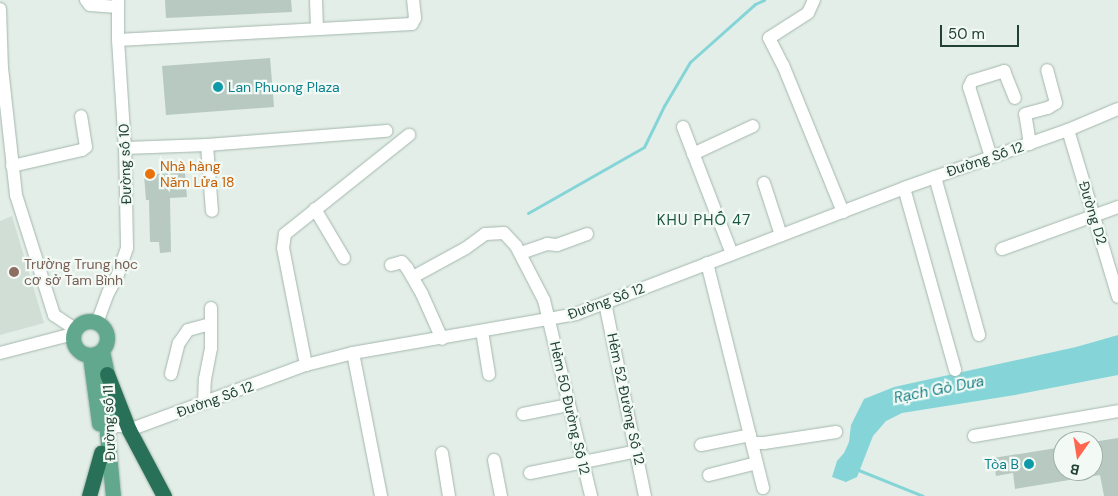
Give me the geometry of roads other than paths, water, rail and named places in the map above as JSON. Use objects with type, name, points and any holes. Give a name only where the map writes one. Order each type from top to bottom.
[{"type":"highway","points":[[107,374],[129,430],[164,496]]},
{"type":"highway","points":[[89,496],[102,453]]},
{"type":"main road","points":[[85,322],[97,323],[104,328],[107,344],[96,353],[77,349],[75,332],[85,322]]},
{"type":"main road","name":"Đường số 11","points":[[96,353],[107,374],[107,433],[113,496]]},
{"type":"main road","name":"Đường số 11","points":[[96,353],[104,496]]},
{"type":"street","points":[[86,0],[90,5],[118,4]]},
{"type":"street","points":[[316,0],[317,29]]},
{"type":"street","points":[[118,40],[412,24],[415,18],[413,0]]},
{"type":"street","points":[[814,0],[808,13],[769,38],[783,65],[843,212]]},
{"type":"street","name":"Đường số 10","points":[[97,323],[127,248],[126,148],[118,40],[118,4]]},
{"type":"street","points":[[0,9],[1,68],[16,195],[54,315],[75,332]]},
{"type":"street","points":[[1030,144],[1025,114],[1048,108],[1056,103],[1047,70]]},
{"type":"street","points":[[991,157],[969,87],[972,81],[1004,71],[1015,98]]},
{"type":"street","points":[[1068,130],[1118,109]]},
{"type":"street","points":[[12,166],[82,150],[86,147],[81,116]]},
{"type":"street","points":[[693,154],[753,126]]},
{"type":"street","points":[[683,127],[732,254]]},
{"type":"street","name":"Đường Số 12","points":[[107,433],[115,426],[122,426],[129,430],[306,365],[353,353],[442,339],[576,314],[904,188],[1068,130]]},
{"type":"street","name":"Đường D2","points":[[1068,130],[1118,297]]},
{"type":"street","points":[[126,148],[207,145],[386,131]]},
{"type":"street","points":[[306,365],[284,248],[284,234],[409,135]]},
{"type":"street","points":[[207,145],[212,211]]},
{"type":"street","points":[[935,177],[979,335]]},
{"type":"street","points":[[764,183],[781,235]]},
{"type":"street","points":[[904,188],[955,370]]},
{"type":"street","points":[[1002,249],[1118,207]]},
{"type":"street","points":[[315,210],[344,258]]},
{"type":"street","name":"Hẻm 50 Đường Số 12","points":[[413,277],[466,248],[485,234],[504,233],[522,253],[544,300],[550,319],[591,496]]},
{"type":"street","points":[[522,253],[547,244],[557,246],[588,234]]},
{"type":"street","points":[[391,265],[402,262],[413,277],[442,339]]},
{"type":"street","points":[[707,263],[763,488]]},
{"type":"street","name":"Hẻm 52 Đường Số 12","points":[[605,303],[645,496]]},
{"type":"street","points":[[204,403],[205,379],[211,348],[211,308]]},
{"type":"street","points":[[171,374],[179,343],[188,330],[210,324]]},
{"type":"street","points":[[482,331],[489,374]]},
{"type":"street","points":[[0,352],[75,332]]},
{"type":"street","points":[[353,353],[381,496]]},
{"type":"street","points":[[523,414],[569,404]]},
{"type":"street","points":[[974,436],[1118,411]]},
{"type":"street","points":[[701,444],[751,439],[764,444],[836,432]]},
{"type":"street","points":[[530,473],[583,464],[637,451]]},
{"type":"street","points":[[442,453],[449,496]]},
{"type":"street","points":[[494,460],[502,496]]},
{"type":"street","points":[[709,475],[757,463]]},
{"type":"water","points":[[1118,335],[1118,375],[1015,395],[902,413],[886,421],[873,436],[857,477],[846,482],[832,477],[837,461],[844,453],[849,442],[851,425],[864,399],[894,387],[1076,347]]},
{"type":"waterway","points":[[528,213],[644,147],[664,106],[690,62],[755,4],[764,0]]},
{"type":"waterway","name":"Rạch Gò Dưa","points":[[856,469],[923,496]]},
{"type":"place","name":"Lan Phuong Plaza","points":[[218,87]]},
{"type":"place","name":"Nhà hàng Năm Lửa 18","points":[[150,174]]},
{"type":"place","name":"Trường Trung học cơ sở Tam Bình","points":[[14,272]]},
{"type":"place","name":"Tòa B","points":[[1029,464]]},
{"type":"district","name":"KHU PHỐ 47","points":[[704,221]]}]
